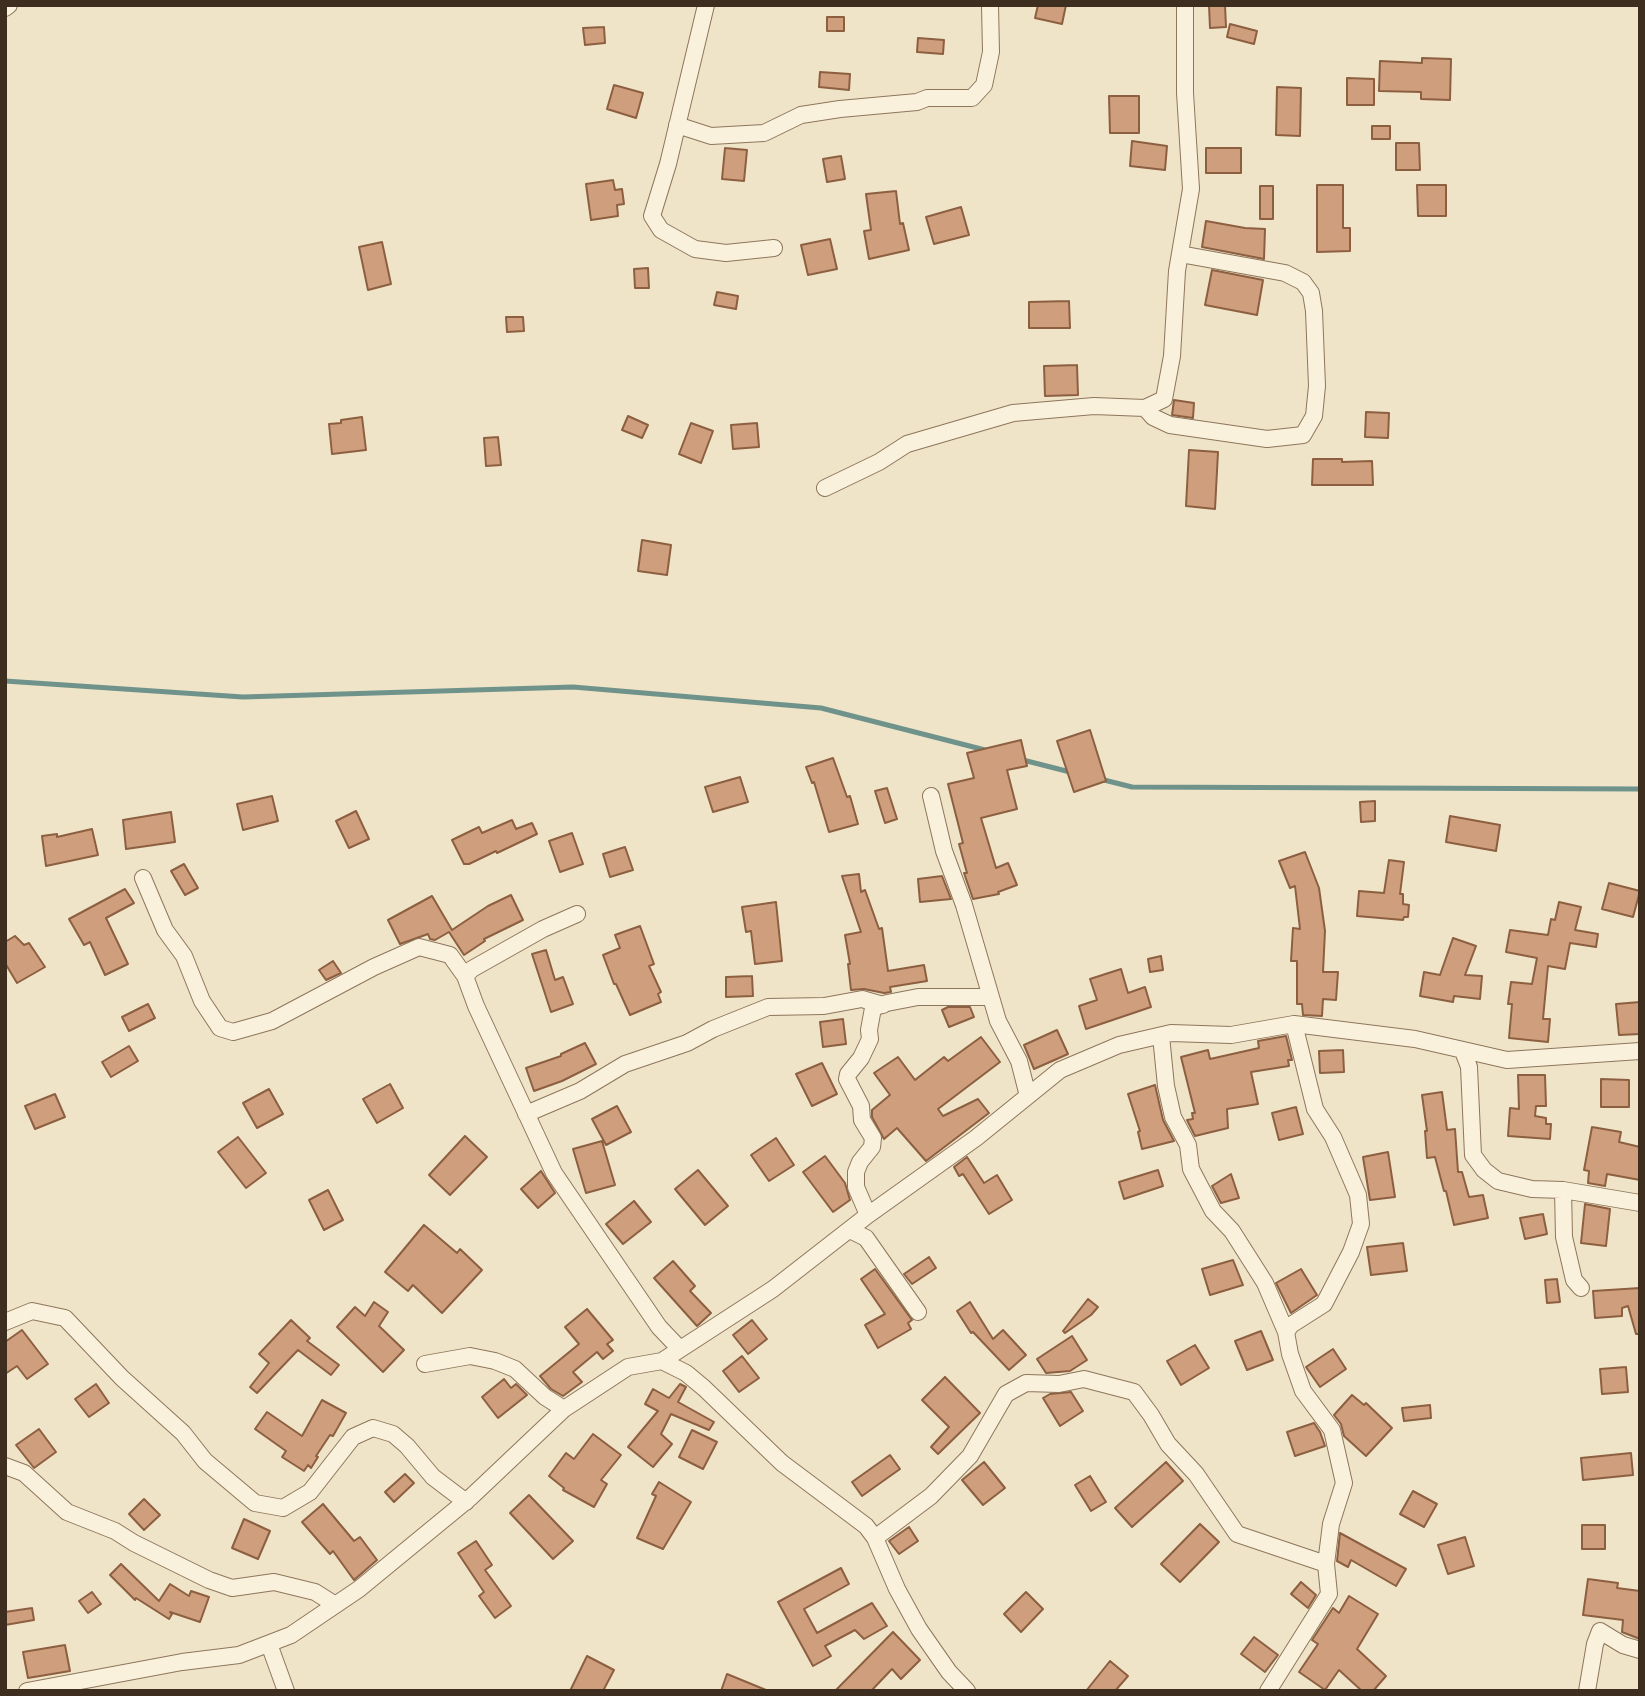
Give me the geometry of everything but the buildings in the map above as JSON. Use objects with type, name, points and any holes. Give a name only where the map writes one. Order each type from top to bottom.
[{"type":"street","points":[[706,5],[652,216],[661,230],[695,249],[726,253],[774,248]]},
{"type":"street","points":[[677,125],[711,136],[764,133],[801,115],[918,103],[927,98],[972,98],[984,85],[991,52],[990,5]]},
{"type":"street","points":[[825,488],[878,462],[907,444],[1013,413],[1094,406],[1145,408],[1164,399],[1172,356],[1180,254],[1191,189],[1185,93],[1185,5]]},
{"type":"street","points":[[1145,408],[1153,417],[1170,425],[1267,439],[1303,435],[1314,416],[1317,386],[1314,311],[1311,293],[1303,282],[1284,273],[1180,254]]},
{"type":"street","points":[[931,796],[944,851],[964,905],[990,997],[998,1021],[1019,1060],[1028,1096]]},
{"type":"street","points":[[143,878],[164,930],[184,957],[202,1000],[220,1028],[233,1032],[272,1021],[374,967],[419,947],[450,955],[465,976],[476,1006],[554,1173],[631,1282],[659,1327],[680,1348]]},
{"type":"street","points":[[465,976],[472,969],[543,929],[577,914]]},
{"type":"street","points":[[868,1215],[856,1187],[856,1172],[872,1147],[873,1138],[862,1120],[861,1106],[847,1079],[870,1039],[873,1008],[918,997],[990,997]]},
{"type":"street","points":[[526,1114],[580,1091],[625,1064],[688,1043],[713,1029],[768,1007],[824,1006],[862,999],[883,1005]]},
{"type":"street","points":[[1286,1332],[1291,1325],[1324,1304],[1351,1252],[1361,1224],[1358,1195],[1333,1137],[1315,1109],[1294,1024]]},
{"type":"street","points":[[27,1691],[181,1662],[240,1655],[291,1634],[359,1589],[466,1502],[564,1409],[628,1367],[662,1361],[773,1289],[868,1215],[976,1138],[1060,1070],[1119,1045],[1171,1033],[1231,1035],[1294,1024],[1415,1039],[1507,1060],[1640,1051]]},
{"type":"street","points":[[1161,1036],[1166,1086],[1173,1117],[1188,1145],[1191,1169],[1213,1211],[1232,1231],[1265,1283],[1286,1332],[1290,1354],[1303,1391],[1332,1430],[1344,1483],[1331,1524],[1326,1563],[1329,1594],[1268,1691]]},
{"type":"street","points":[[1463,1051],[1469,1067],[1473,1155],[1485,1170],[1498,1181],[1532,1189],[1563,1190],[1640,1203]]},
{"type":"street","points":[[1563,1190],[1564,1237],[1574,1280],[1581,1289]]},
{"type":"street","points":[[850,1230],[866,1238],[918,1312]]},
{"type":"street","points":[[5,1322],[32,1311],[65,1318],[122,1378],[183,1433],[205,1461],[255,1503],[283,1508],[310,1492],[353,1437],[373,1429],[393,1434],[433,1477],[466,1502]]},
{"type":"street","points":[[425,1364],[470,1356],[495,1361],[515,1369],[545,1397],[564,1409]]},
{"type":"street","points":[[662,1361],[686,1373],[705,1388],[782,1463],[866,1526],[875,1538],[897,1589],[919,1629],[949,1672],[967,1691]]},
{"type":"street","points":[[875,1538],[931,1496],[970,1456],[1006,1394],[1026,1383],[1059,1384],[1084,1379],[1133,1392],[1168,1444],[1196,1474],[1237,1534],[1326,1563]]},
{"type":"street","points":[[5,1466],[24,1473],[67,1512],[115,1531],[209,1580],[232,1588],[274,1583],[315,1592],[334,1604]]},
{"type":"street","points":[[1587,1691],[1595,1644],[1600,1631],[1623,1645],[1640,1650]]},
{"type":"street","points":[[268,1644],[286,1691]]},
{"type":"waterway","points":[[5,681],[243,697],[573,687],[821,708],[989,751]]},
{"type":"waterway","points":[[1019,759],[1074,773]]},
{"type":"waterway","points":[[1100,779],[1132,787],[1640,789]]}]
